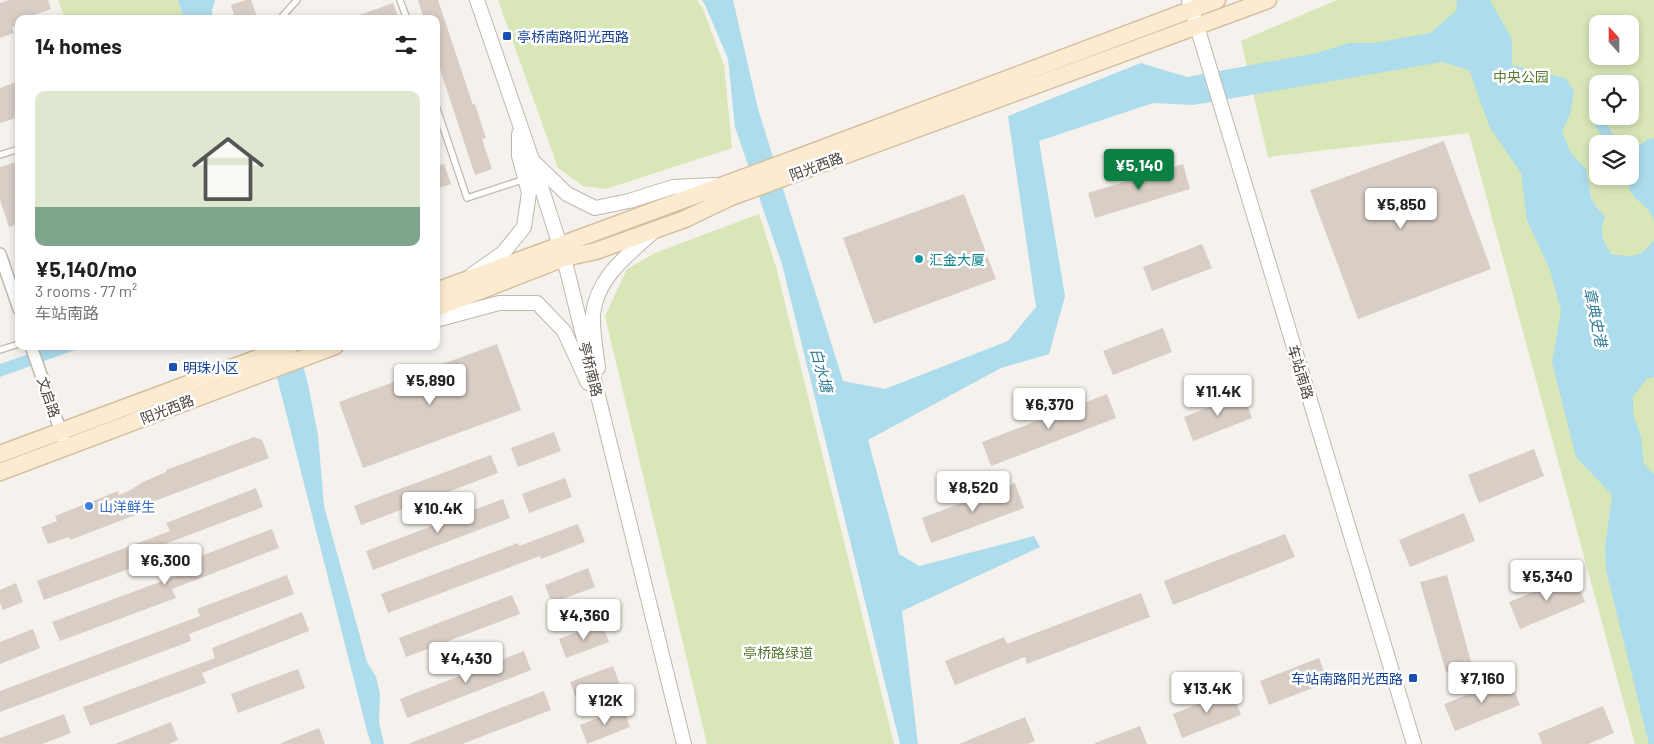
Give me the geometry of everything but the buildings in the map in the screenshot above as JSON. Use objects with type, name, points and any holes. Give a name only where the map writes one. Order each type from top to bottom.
[{"type":"main road","name":"阳光西路","points":[[804,163],[1190,5],[1217,0]]},
{"type":"main road","name":"阳光西路","points":[[440,289],[464,280],[561,252],[804,163],[1268,0]]},
{"type":"main road","name":"阳光西路","points":[[440,306],[561,252],[596,251],[685,219],[728,191]]},
{"type":"main road","name":"阳光西路","points":[[0,472],[66,447],[259,366],[284,350]]},
{"type":"main road","name":"阳光西路","points":[[0,454],[259,366],[324,350]]},
{"type":"street","name":"亭桥南路","points":[[477,0],[532,160],[561,252],[684,744]]},
{"type":"street","name":"车站南路","points":[[1190,5],[1414,744]]},
{"type":"street","points":[[464,280],[503,253],[524,227],[529,193],[519,156],[519,124]]},
{"type":"street","points":[[532,160],[567,194],[595,208],[629,201],[673,187],[728,191]]},
{"type":"street","points":[[603,416],[593,314],[600,288],[616,265],[657,229]]},
{"type":"street","points":[[0,254],[15,297]]},
{"type":"street","points":[[440,319],[499,303],[537,303],[564,331],[603,416]]},
{"type":"street","name":"文启路","points":[[32,350],[66,447]]},
{"type":"lane","points":[[284,15],[297,0]]},
{"type":"lane","points":[[400,0],[406,15]]},
{"type":"lane","points":[[440,118],[467,198],[525,179]]},
{"type":"lane","points":[[0,155],[15,150]]},
{"type":"lane","points":[[0,350],[15,345]]},
{"type":"green space","points":[[58,0],[178,0],[183,15],[64,15]]},
{"type":"green space","points":[[498,0],[697,0],[703,9],[724,65],[732,148],[606,189],[583,186],[558,168]]},
{"type":"green space","name":"中央公园","points":[[1337,0],[1654,0],[1654,744],[1635,744],[1469,133],[1268,157],[1241,41]]},
{"type":"green space","name":"亭桥路绿道","points":[[759,214],[776,267],[894,744],[707,744],[605,316],[627,269],[655,253]]},
{"type":"water","points":[[178,0],[215,0],[212,15],[183,15]]},
{"type":"water","points":[[702,0],[733,0],[758,109],[843,381],[885,389],[1008,341],[1036,307],[1008,116],[1141,63],[1187,77],[1317,53],[1349,43],[1374,43],[1430,33],[1456,11],[1457,0],[1490,0],[1512,39],[1512,65],[1565,78],[1574,91],[1570,114],[1562,132],[1571,153],[1586,169],[1591,198],[1596,207],[1605,216],[1602,236],[1611,254],[1630,256],[1640,254],[1654,240],[1654,377],[1647,379],[1633,396],[1633,414],[1641,437],[1644,464],[1654,474],[1654,744],[1649,744],[1606,570],[1605,548],[1612,495],[1576,457],[1552,362],[1561,311],[1550,270],[1527,220],[1521,173],[1490,128],[1469,70],[1442,62],[1193,105],[1153,103],[1039,141],[1065,296],[1049,354],[1001,368],[868,440],[899,554],[919,566],[1034,536],[1040,547],[902,611],[918,744],[900,744],[782,264],[735,127],[728,59]]},
{"type":"water","points":[[1608,125],[1614,135],[1601,135],[1595,126]]},
{"type":"water","points":[[1654,138],[1654,221],[1647,209],[1634,197],[1628,185],[1639,185],[1639,145]]},
{"type":"water","points":[[40,350],[75,350],[0,377],[0,364]]},
{"type":"water","points":[[270,350],[299,350],[308,384],[318,435],[324,506],[367,662],[376,677],[380,694],[379,722],[384,744],[371,744]]},
{"type":"place","name":"亭桥南路阳光西路","points":[[507,36]]},
{"type":"place","name":"汇金大厦","points":[[919,259]]},
{"type":"place","name":"明珠小区","points":[[173,367]]},
{"type":"place","name":"山洋鲜生","points":[[89,506]]},
{"type":"place","name":"车站南路阳光西路","points":[[1413,678]]},
{"type":"water label","name":"章典史港","points":[[1596,317]]},
{"type":"water label","name":"白水塘","points":[[822,370]]}]
